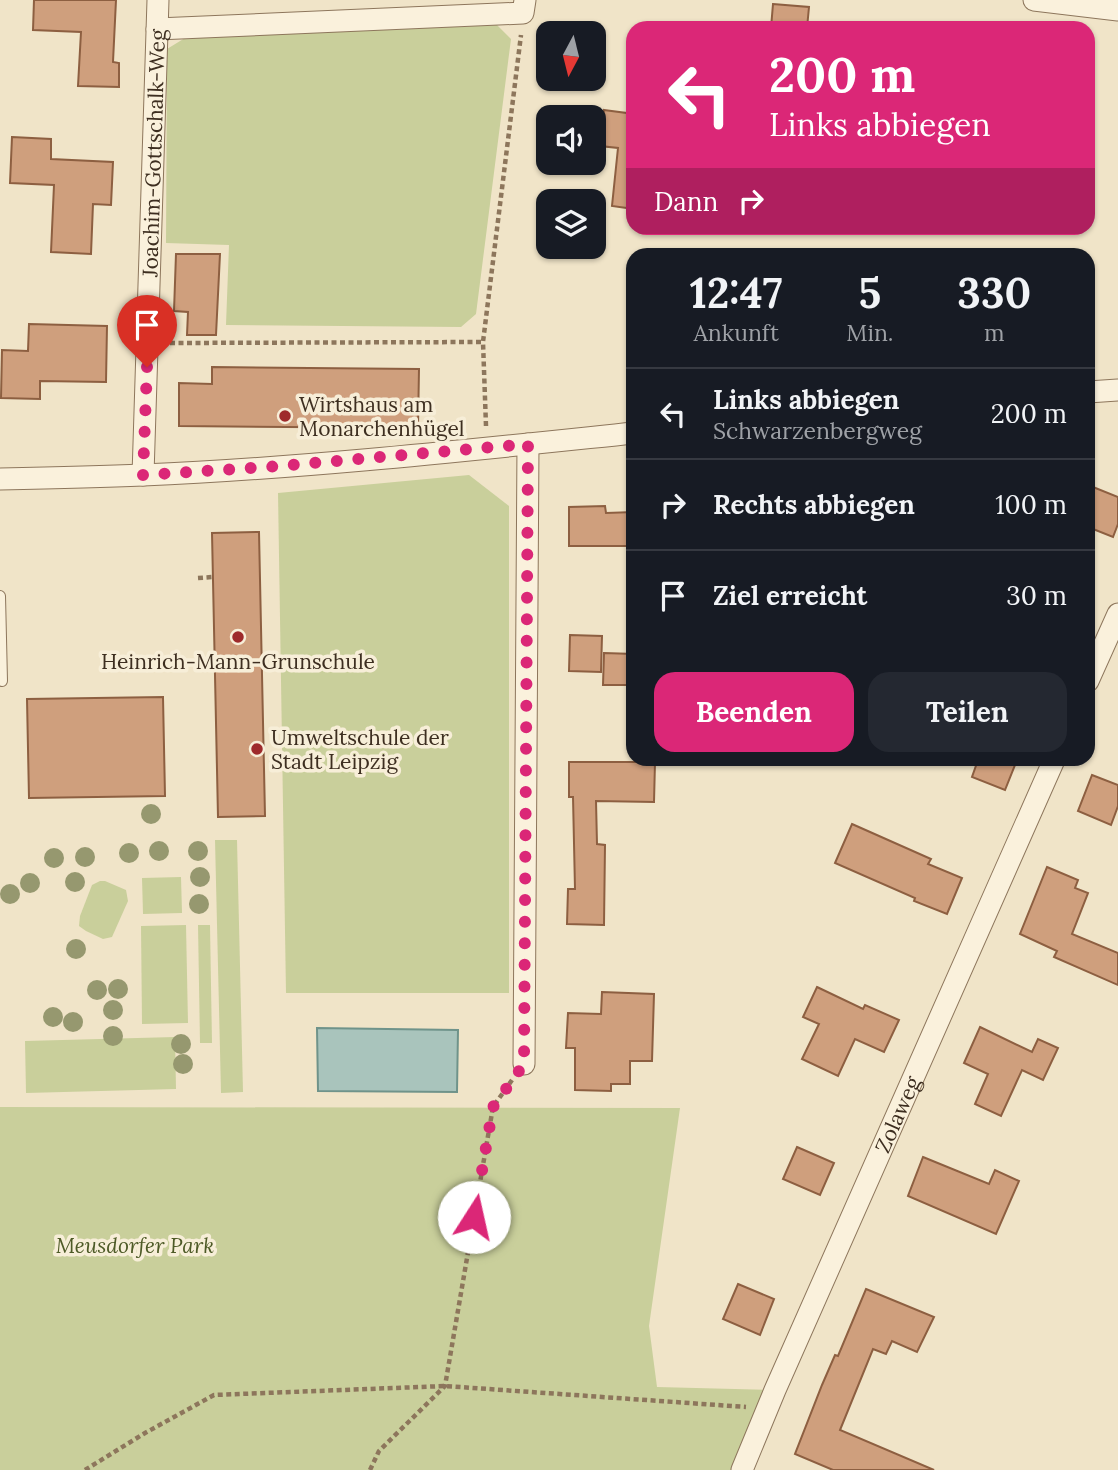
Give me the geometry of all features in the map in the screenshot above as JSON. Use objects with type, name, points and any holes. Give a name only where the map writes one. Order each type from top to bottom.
[{"type":"street","name":"Joachim-Gottschalk-Weg","points":[[143,475],[158,0]]},
{"type":"street","points":[[1034,0],[1118,10]]},
{"type":"street","points":[[157,29],[524,7]]},
{"type":"street","points":[[1095,392],[1118,390]]},
{"type":"street","points":[[0,479],[143,475],[268,467],[487,449],[626,434]]},
{"type":"street","points":[[524,1064],[528,444]]},
{"type":"street","points":[[1095,665],[1118,614]]},
{"type":"street","name":"Zolaweg","points":[[742,1470],[1051,766]]},
{"type":"lane","points":[[0,596],[2,681]]},
{"type":"path","points":[[487,449],[483,342],[524,7]]},
{"type":"path","points":[[148,343],[483,342]]},
{"type":"path","points":[[198,578],[213,578]]},
{"type":"path","points":[[370,1470],[379,1451],[445,1386],[493,1107],[524,1064]]},
{"type":"path","points":[[85,1470],[214,1395],[445,1386],[768,1408]]},
{"type":"green space","points":[[497,25],[511,39],[476,314],[461,327],[226,325],[229,245],[166,243],[167,49],[185,38]]},
{"type":"green space","points":[[469,475],[509,506],[509,993],[286,993],[278,493]]},
{"type":"green space","points":[[215,840],[237,840],[243,1092],[221,1093]]},
{"type":"green space","points":[[181,877],[182,913],[143,914],[142,878]]},
{"type":"green space","points":[[100,881],[126,890],[128,901],[112,937],[103,939],[79,926],[92,885]]},
{"type":"green space","points":[[186,925],[188,1023],[142,1024],[141,926]]},
{"type":"green space","points":[[198,925],[210,925],[212,1043],[200,1043]]},
{"type":"green space","points":[[175,1037],[176,1089],[26,1093],[25,1041]]},
{"type":"green space","name":"Meusdorfer Park","points":[[0,1107],[680,1108],[649,1326],[657,1387],[775,1390],[742,1470],[0,1470]]},
{"type":"water","points":[[317,1028],[458,1030],[457,1092],[318,1091]]},
{"type":"building","points":[[34,0],[116,0],[113,62],[119,63],[119,87],[78,86],[81,32],[33,30]]},
{"type":"building","points":[[773,4],[809,7],[808,21],[772,21]]},
{"type":"building","points":[[606,110],[626,113],[626,208],[612,206],[618,148],[606,147]]},
{"type":"building","points":[[12,137],[51,139],[51,159],[113,162],[111,205],[93,204],[91,254],[51,252],[54,185],[10,183]]},
{"type":"building","points":[[176,254],[220,254],[216,335],[187,335],[188,312],[174,311]]},
{"type":"building","points":[[29,324],[107,326],[106,382],[40,381],[40,399],[1,398],[2,350],[28,351]]},
{"type":"building","points":[[212,367],[419,369],[418,428],[179,426],[179,383],[212,384]]},
{"type":"building","points":[[1095,488],[1118,497],[1118,524],[1113,537],[1095,530]]},
{"type":"building","points":[[605,506],[606,513],[626,512],[626,546],[569,546],[569,507]]},
{"type":"building","points":[[259,532],[265,816],[218,817],[212,533]]},
{"type":"building","points":[[570,635],[602,636],[601,672],[569,671]]},
{"type":"building","points":[[604,653],[626,654],[626,685],[603,685]]},
{"type":"building","points":[[163,697],[165,796],[29,798],[27,699]]},
{"type":"building","points":[[569,762],[626,762],[626,766],[655,766],[654,802],[596,801],[597,844],[605,845],[604,925],[567,924],[568,889],[575,889],[573,797],[569,797]]},
{"type":"building","points":[[976,766],[1015,766],[1005,790],[972,777]]},
{"type":"building","points":[[1092,775],[1118,785],[1118,806],[1111,825],[1078,811]]},
{"type":"building","points":[[852,824],[931,859],[928,864],[962,878],[947,914],[835,863]]},
{"type":"building","points":[[1047,867],[1078,880],[1075,888],[1088,893],[1072,934],[1118,953],[1118,985],[1054,957],[1057,951],[1020,934]]},
{"type":"building","points":[[817,987],[863,1009],[865,1005],[899,1020],[884,1052],[855,1039],[838,1076],[802,1059],[819,1024],[803,1017]]},
{"type":"building","points":[[602,992],[654,994],[652,1061],[630,1061],[630,1084],[611,1084],[611,1091],[575,1090],[575,1048],[566,1048],[568,1013],[601,1014]]},
{"type":"building","points":[[980,1027],[1032,1052],[1038,1039],[1058,1048],[1043,1080],[1022,1070],[1001,1116],[975,1104],[988,1074],[964,1063]]},
{"type":"building","points":[[797,1147],[834,1163],[820,1195],[783,1179]]},
{"type":"building","points":[[923,1157],[989,1184],[995,1170],[1019,1181],[996,1234],[908,1196]]},
{"type":"building","points":[[738,1284],[774,1299],[760,1335],[723,1319]]},
{"type":"building","points":[[866,1289],[934,1317],[917,1352],[892,1341],[886,1354],[873,1349],[840,1430],[934,1470],[833,1470],[795,1454],[822,1385],[835,1355],[838,1356]]},
{"type":"place","name":"Wirtshaus am Monarchenhügel","points":[[285,416]]},
{"type":"place","name":"Heinrich-Mann-Grunschule","points":[[238,637]]},
{"type":"place","name":"Umweltschule der Stadt Leipzig","points":[[257,749]]},
{"type":"route","points":[[147,367],[143,475],[528,444],[524,1064],[493,1107],[474,1217]]}]
